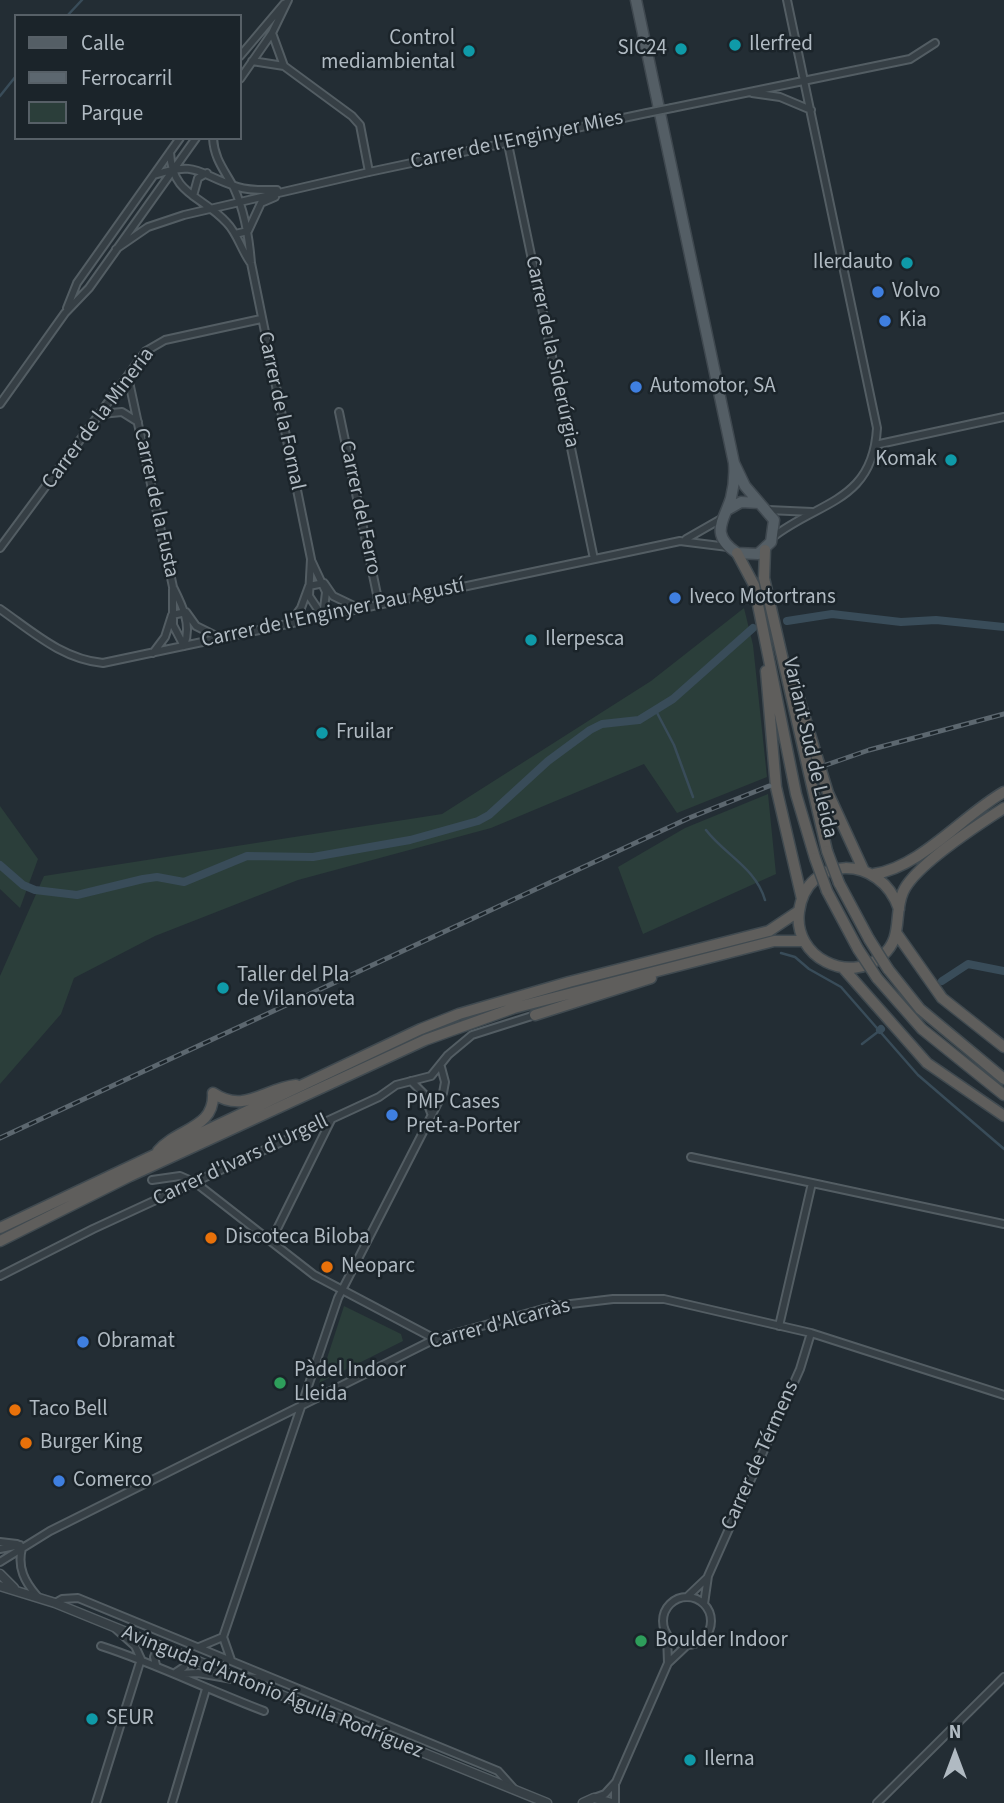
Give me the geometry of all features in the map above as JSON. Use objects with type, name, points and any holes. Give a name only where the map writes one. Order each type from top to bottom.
[{"type":"highway","name":"Variant Sud de Lleida","points":[[733,550],[751,575],[796,794],[827,891],[877,978],[922,1029],[1004,1095]]},
{"type":"highway","name":"Variant Sud de Lleida","points":[[765,550],[764,578],[809,779],[827,851],[839,883],[888,969],[920,1009],[1004,1079]]},
{"type":"highway","points":[[776,629],[828,793],[863,869]]},
{"type":"highway","points":[[764,632],[776,787],[802,899]]},
{"type":"highway","points":[[874,874],[890,872],[910,863],[1004,792]]},
{"type":"highway","points":[[899,909],[890,889],[874,874],[863,869],[844,868],[827,873],[812,884],[802,899],[799,911],[804,941],[820,959],[843,968],[866,966],[876,961],[885,953],[897,934],[902,893],[909,881],[942,852],[1004,808]]},
{"type":"highway","points":[[0,1228],[303,1084],[459,1014],[569,982],[769,931],[799,911]]},
{"type":"highway","points":[[897,934],[942,998],[1004,1047]]},
{"type":"highway","points":[[0,1241],[130,1176],[425,1040],[514,1008],[774,942],[804,941]]},
{"type":"highway","points":[[535,1015],[708,960]]},
{"type":"highway","points":[[843,968],[927,1063],[1004,1116]]},
{"type":"highway","points":[[156,1153],[166,1141],[209,1116],[213,1093],[226,1102],[241,1102],[279,1087],[303,1084]]},
{"type":"main road","points":[[636,0],[734,463],[734,486],[724,514],[722,537],[733,550],[750,555],[765,550],[773,537],[774,520],[745,486],[734,463]]},
{"type":"main road","points":[[724,514],[741,502],[764,507]]},
{"type":"street","points":[[242,76],[272,33],[288,0]]},
{"type":"street","points":[[242,54],[288,0]]},
{"type":"street","points":[[773,537],[789,525],[841,499],[870,461],[875,445],[875,412],[787,0]]},
{"type":"street","points":[[272,33],[285,66]]},
{"type":"street","name":"Carrer de l'Enginyer Mies","points":[[117,249],[148,227],[211,209],[369,172],[910,59],[935,43]]},
{"type":"street","points":[[252,61],[285,66],[360,125],[369,172]]},
{"type":"street","name":"Carrer de l'Enginyer Mies","points":[[746,93],[780,97],[811,110]]},
{"type":"street","points":[[65,313],[77,283],[179,140]]},
{"type":"street","points":[[0,404],[65,313],[89,288],[193,140]]},
{"type":"street","name":"Carrer de la Fornal","points":[[213,140],[218,161],[233,185],[248,231],[261,319],[311,559],[310,601],[323,617]]},
{"type":"street","name":"Carrer de la Siderúrgia","points":[[508,144],[594,559]]},
{"type":"street","points":[[170,152],[171,169]]},
{"type":"street","name":"Carrer de l'Enginyer Mies","points":[[154,175],[184,167],[253,190],[289,190]]},
{"type":"street","name":"Carrer de la Fornal","points":[[171,169],[179,184],[224,219],[251,263]]},
{"type":"street","points":[[192,196],[198,178],[207,173]]},
{"type":"street","points":[[235,234],[248,231],[261,203],[289,190]]},
{"type":"street","name":"Carrer de la Mineria","points":[[1,549],[146,351],[155,344],[261,319]]},
{"type":"street","name":"Carrer de la Fusta","points":[[128,377],[173,587],[174,630],[184,646]]},
{"type":"street","points":[[101,414],[122,412],[138,423]]},
{"type":"street","name":"Carrer del Ferro","points":[[339,412],[379,604]]},
{"type":"street","points":[[875,445],[1004,417]]},
{"type":"street","points":[[764,507],[793,513],[821,511]]},
{"type":"street","name":"Carrer de l'Enginyer Pau Agustí","points":[[0,609],[56,649],[83,661],[103,663],[680,541],[724,514]]},
{"type":"street","name":"Carrer de l'Enginyer Pau Agustí","points":[[680,541],[733,550]]},
{"type":"street","name":"Carrer de la Fornal","points":[[311,559],[333,596],[358,608]]},
{"type":"street","points":[[309,586],[324,583],[326,600],[323,617]]},
{"type":"street","name":"Carrer de la Fornal","points":[[290,623],[302,608],[309,586]]},
{"type":"street","name":"Carrer de la Fusta","points":[[173,587],[196,626],[222,639]]},
{"type":"street","points":[[172,615],[186,612],[188,630],[184,646]]},
{"type":"street","name":"Carrer de la Fusta","points":[[153,653],[165,637],[172,615]]},
{"type":"street","name":"Carrer d'Ivars d'Urgell","points":[[0,1276],[379,1097],[396,1085],[431,1076],[441,1067],[448,1055],[472,1035],[535,1015]]},
{"type":"street","points":[[231,1660],[223,1637],[341,1291],[445,1087],[441,1067]]},
{"type":"street","points":[[411,1081],[424,1094],[431,1113]]},
{"type":"street","points":[[271,1241],[331,1120]]},
{"type":"street","points":[[691,1157],[1004,1224]]},
{"type":"street","points":[[152,1180],[180,1176],[196,1183],[314,1275],[435,1339]]},
{"type":"street","points":[[779,1326],[812,1183]]},
{"type":"street","name":"Carrer d'Alcarràs","points":[[0,1562],[24,1545],[435,1339],[554,1307],[612,1299],[664,1300],[811,1334],[1004,1395]]},
{"type":"street","name":"Carrer de Térmens","points":[[704,1604],[708,1577],[800,1369],[811,1334]]},
{"type":"street","points":[[0,1542],[24,1545],[20,1560],[23,1576],[37,1596]]},
{"type":"street","name":"Carrer d'Alcarràs","points":[[0,1549],[24,1545]]},
{"type":"street","name":"Avinguda d'Antonio Águila Rodríguez","points":[[0,1574],[14,1588]]},
{"type":"street","name":"Carrer de Térmens","points":[[687,1597],[708,1577]]},
{"type":"street","name":"Avinguda d'Antonio Águila Rodríguez","points":[[0,1586],[14,1588],[55,1603],[534,1801],[547,1803]]},
{"type":"street","points":[[687,1597],[704,1604],[711,1617],[709,1632],[699,1643],[687,1646],[678,1644],[667,1635],[664,1629],[664,1614],[673,1602],[687,1597]]},
{"type":"street","points":[[55,1603],[62,1599],[78,1598],[278,1679],[498,1771],[519,1794]]},
{"type":"street","points":[[96,1803],[141,1659],[135,1646],[114,1628]]},
{"type":"street","points":[[667,1635],[668,1663]]},
{"type":"street","points":[[199,1647],[223,1637]]},
{"type":"street","points":[[101,1646],[141,1659],[206,1689],[264,1711]]},
{"type":"street","points":[[156,1665],[154,1657],[158,1646]]},
{"type":"street","points":[[583,1803],[606,1794],[616,1782],[668,1663],[687,1646]]},
{"type":"street","points":[[176,1674],[188,1659]]},
{"type":"street","points":[[176,1674],[198,1673],[241,1681]]},
{"type":"street","points":[[225,1675],[278,1679]]},
{"type":"street","points":[[877,1803],[1004,1677]]},
{"type":"street","points":[[172,1803],[206,1689]]},
{"type":"street","points":[[594,1798],[614,1803],[616,1782]]},
{"type":"green space","points":[[744,608],[753,645],[767,777],[677,813],[644,764],[491,828],[298,880],[155,936],[74,978],[61,1014],[0,1084],[0,976],[44,876],[442,814],[651,681]]},
{"type":"green space","points":[[768,794],[776,874],[643,934],[618,867],[685,828]]},
{"type":"green space","points":[[0,806],[38,859],[20,908],[0,889]]},
{"type":"green space","points":[[344,1306],[401,1334],[403,1341],[319,1383]]},
{"type":"waterway","points":[[69,14],[82,0]]},
{"type":"waterway","points":[[0,96],[14,78]]},
{"type":"waterway","points":[[787,621],[832,614],[901,622],[936,620],[1004,627]]},
{"type":"waterway","points":[[0,865],[23,885],[35,890],[77,895],[157,877],[184,882],[247,856],[313,857],[410,840],[478,821],[489,815],[548,761],[590,730],[602,724],[639,720],[673,699],[753,628]]},
{"type":"waterway","points":[[655,709],[674,745],[693,797]]},
{"type":"waterway","points":[[706,830],[755,879],[765,900]]},
{"type":"waterway","points":[[781,953],[795,957],[809,969],[841,987],[918,1075],[1004,1149]]},
{"type":"waterway","points":[[942,981],[968,964],[1004,971]]},
{"type":"waterway","points":[[862,1044],[879,1031]]},
{"type":"railway","points":[[823,766],[869,750],[1004,714]]},
{"type":"railway","points":[[0,1138],[689,818],[769,786]]},
{"type":"place","name":"Ilerfred","points":[[735,45]]},
{"type":"place","name":"SIC24","points":[[681,49]]},
{"type":"place","name":"Control mediambiental","points":[[469,51]]},
{"type":"place","name":"Ilerdauto","points":[[907,263]]},
{"type":"place","name":"Volvo","points":[[878,292]]},
{"type":"place","name":"Kia","points":[[885,321]]},
{"type":"place","name":"Automotor, SA","points":[[636,387]]},
{"type":"place","name":"Komak","points":[[951,460]]},
{"type":"place","name":"Iveco Motortrans","points":[[675,598]]},
{"type":"place","name":"Ilerpesca","points":[[531,640]]},
{"type":"place","name":"Fruilar","points":[[322,733]]},
{"type":"place","name":"Taller del Pla de Vilanoveta","points":[[223,988]]},
{"type":"place","name":"PMP Cases Pret-a-Porter","points":[[392,1115]]},
{"type":"place","name":"Discoteca Biloba","points":[[211,1238]]},
{"type":"place","name":"Neoparc","points":[[327,1267]]},
{"type":"place","name":"Obramat","points":[[83,1342]]},
{"type":"place","name":"Pàdel Indoor Lleida","points":[[280,1383]]},
{"type":"place","name":"Taco Bell","points":[[15,1410]]},
{"type":"place","name":"Burger King","points":[[26,1443]]},
{"type":"place","name":"Comerco","points":[[59,1481]]},
{"type":"place","name":"Boulder Indoor","points":[[641,1641]]},
{"type":"place","name":"SEUR","points":[[92,1719]]},
{"type":"place","name":"Ilerna","points":[[690,1760]]}]
